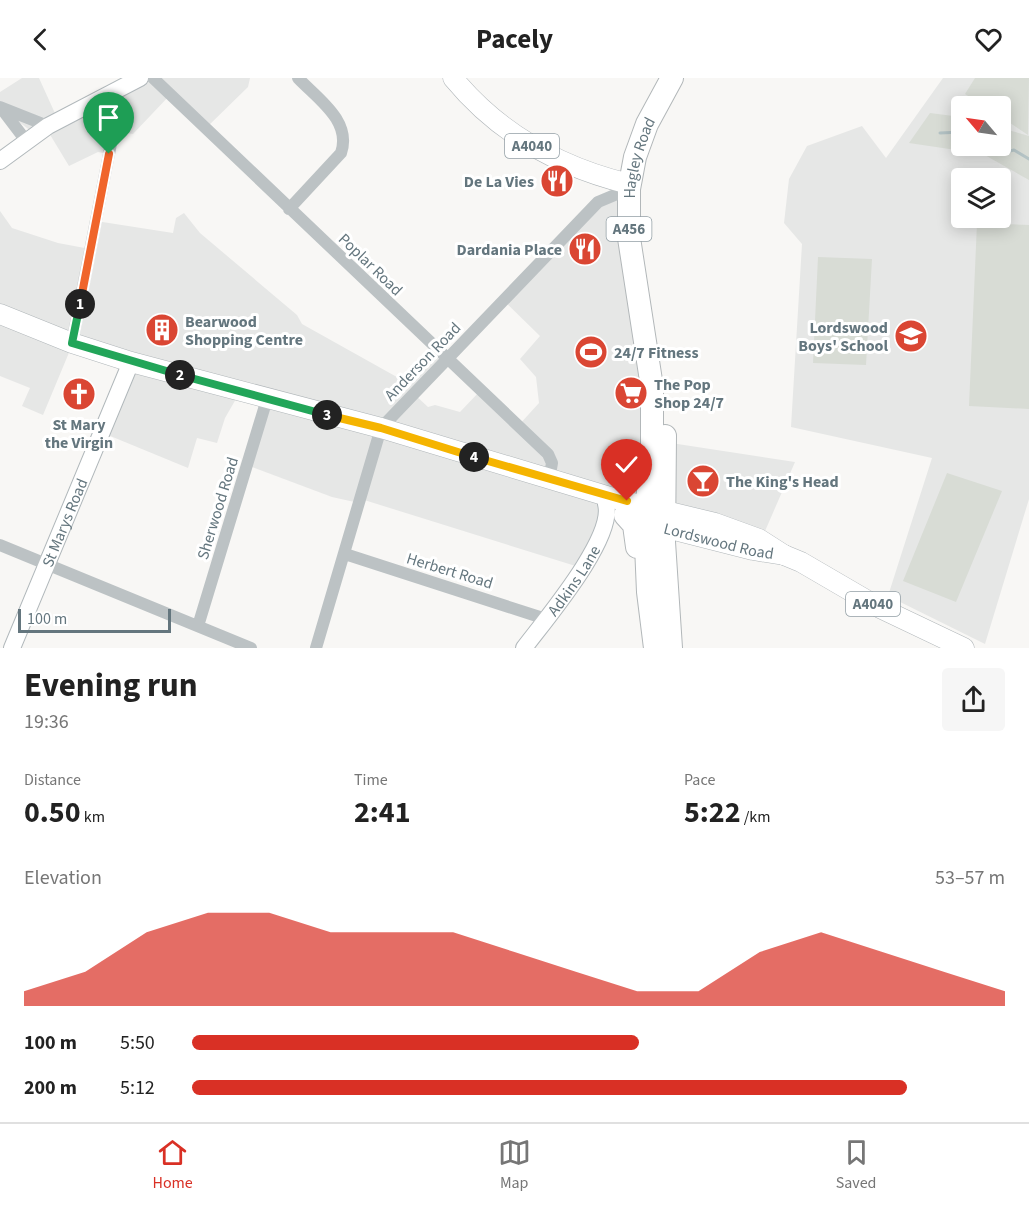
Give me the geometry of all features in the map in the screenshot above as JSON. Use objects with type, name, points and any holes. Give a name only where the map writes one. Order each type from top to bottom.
[{"type":"highway","name":"Hagley Road","points":[[650,517],[665,437],[661,402],[652,387],[629,238],[629,187],[635,157],[647,124],[672,78]]},
{"type":"highway","name":"A456","points":[[650,517],[648,592],[655,648]]},
{"type":"highway","name":"A456","points":[[650,517],[671,648]]},
{"type":"main road","name":"A4040","points":[[453,78],[480,108],[530,145],[571,167],[629,187]]},
{"type":"main road","points":[[0,314],[72,343],[131,362],[381,428],[549,480],[606,504],[650,517]]},
{"type":"main road","name":"Lordswood Road","points":[[549,480],[650,517],[784,555],[801,562],[879,608],[964,648]]},
{"type":"street","points":[[0,161],[48,126],[115,89],[140,78]]},
{"type":"street","name":"Poplar Road","points":[[153,78],[548,454],[552,463],[549,480]]},
{"type":"street","points":[[289,209],[341,153],[345,143],[342,125],[298,78]]},
{"type":"street","points":[[72,343],[117,113],[115,89]]},
{"type":"street","points":[[0,107],[48,126]]},
{"type":"street","points":[[0,107],[27,142]]},
{"type":"street","name":"Anderson Road","points":[[316,648],[381,428],[598,202],[629,187]]},
{"type":"street","name":"St Marys Road","points":[[12,648],[131,362]]},
{"type":"street","name":"Sherwood Road","points":[[198,626],[267,399]]},
{"type":"street","name":"Adkins Lane","points":[[524,648],[561,601],[582,568],[607,522],[606,504]]},
{"type":"street","points":[[0,545],[251,648]]},
{"type":"street","name":"Herbert Road","points":[[345,554],[546,619]]},
{"type":"shaded area","points":[[22,78],[39,78],[58,120],[140,78],[250,78],[248,87],[205,129],[170,95],[133,134],[114,131],[109,154],[98,152],[69,166],[46,128],[36,135],[0,107],[0,92]]},
{"type":"shaded area","points":[[943,78],[1029,78],[1029,499],[985,644],[888,596],[932,458],[791,427],[802,244],[784,223],[789,179],[807,146],[862,126],[886,158]]},
{"type":"shaded area","points":[[975,78],[1029,78],[1028,135],[1011,124],[1011,96],[968,96],[965,94]]},
{"type":"shaded area","points":[[930,113],[951,116],[951,149],[909,143]]},
{"type":"shaded area","points":[[1011,131],[1029,136],[1029,180],[987,156],[1011,156]]},
{"type":"shaded area","points":[[629,189],[658,441],[795,462],[759,545],[609,501],[582,568],[361,499],[359,503],[332,497],[247,465],[267,400],[240,392],[225,418],[217,443],[197,438],[188,468],[103,433],[131,362],[73,343],[43,415],[22,406],[30,388],[0,376],[0,211],[12,228],[58,243],[90,249],[96,221],[173,233],[176,218],[184,213],[200,233],[297,315],[302,324],[404,381],[436,349],[446,359],[414,394],[428,407],[435,405],[460,412],[480,391],[518,426],[539,403],[536,377],[520,359],[540,336],[503,300],[598,202]]},
{"type":"shaded area","points":[[1011,224],[1029,225],[1029,409],[969,406],[977,228],[1011,228]]},
{"type":"shaded area","points":[[818,257],[872,259],[866,365],[813,363]]},
{"type":"shaded area","points":[[947,473],[1002,491],[956,602],[903,581]]},
{"type":"waterway","points":[[940,133],[951,132]]},
{"type":"waterway","points":[[1011,151],[1014,150],[1029,159]]},
{"type":"place","name":"De La Vies","points":[[557,181]]},
{"type":"place","name":"Dardania Place","points":[[585,249]]},
{"type":"place","name":"Bearwood Shopping Centre","points":[[162,330]]},
{"type":"place","name":"Lordswood Boys' School","points":[[911,336]]},
{"type":"place","name":"24/7 Fitness","points":[[591,352]]},
{"type":"place","name":"The Pop Shop 24/7","points":[[631,393]]},
{"type":"place","name":"St Mary the Virgin","points":[[79,394]]},
{"type":"place","name":"The King's Head","points":[[703,481]]},
{"type":"route","points":[[109,154],[72,343],[131,362],[381,428],[549,480],[589,488],[627,501]]}]
